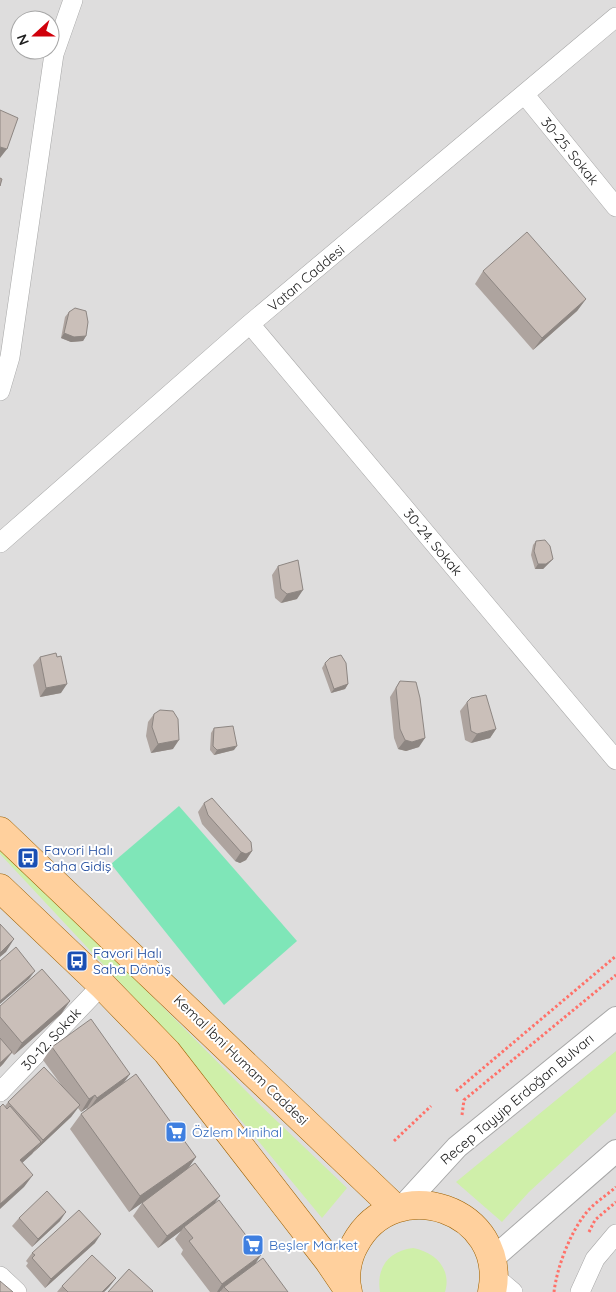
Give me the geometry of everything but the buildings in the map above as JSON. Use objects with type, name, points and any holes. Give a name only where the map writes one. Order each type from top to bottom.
[{"type":"main road","name":"Kemal İbni Humam Caddesi","points":[[0,831],[399,1207]]},
{"type":"main road","points":[[0,888],[102,985],[167,1052],[328,1260],[348,1290]]},
{"type":"main road","points":[[348,1290],[348,1262],[358,1238],[376,1219],[399,1207],[424,1204],[436,1206],[459,1215],[477,1231],[484,1241],[496,1283]]},
{"type":"street","points":[[0,392],[12,347],[54,54],[73,0]]},
{"type":"street","name":"Vatan Caddesi","points":[[0,543],[250,324],[616,17]]},
{"type":"street","name":"30-25. Sokak","points":[[525,95],[616,206]]},
{"type":"street","name":"30-24. Sokak","points":[[250,324],[616,760]]},
{"type":"street","name":"30-12. Sokak","points":[[0,1092],[102,985]]},
{"type":"street","name":"Recep Tayyip Erdoğan Bulvarı","points":[[399,1207],[456,1146],[616,1018]]},
{"type":"street","points":[[496,1283],[616,1152]]},
{"type":"street","points":[[580,1292],[595,1259],[616,1234]]},
{"type":"street","points":[[0,1276],[17,1292]]},
{"type":"path","points":[[456,1091],[616,956]]},
{"type":"path","points":[[456,1146],[464,1100],[616,975]]},
{"type":"path","points":[[394,1141],[431,1106]]},
{"type":"path","points":[[554,1292],[557,1273],[576,1230],[587,1213],[616,1187]]},
{"type":"shaded area","points":[[0,0],[616,0],[616,1292],[0,1292]]},
{"type":"green space","points":[[179,806],[297,941],[224,1005],[111,864]]},
{"type":"green space","points":[[0,850],[40,883],[257,1102],[347,1188],[322,1218],[251,1132],[128,991],[0,854]]},
{"type":"green space","points":[[616,1051],[616,1112],[529,1192],[502,1222],[456,1182]]},
{"type":"green space","points":[[413,1248],[428,1253],[440,1263],[446,1276],[445,1292],[380,1292],[380,1275],[386,1262],[397,1253]]},
{"type":"place","name":"Favori Halı Saha Gidiş","points":[[28,858]]},
{"type":"place","name":"Favori Halı Saha Dönüş","points":[[77,961]]},
{"type":"place","name":"Özlem Minihal","points":[[176,1132]]},
{"type":"place","name":"Beşler Market","points":[[253,1245]]}]
